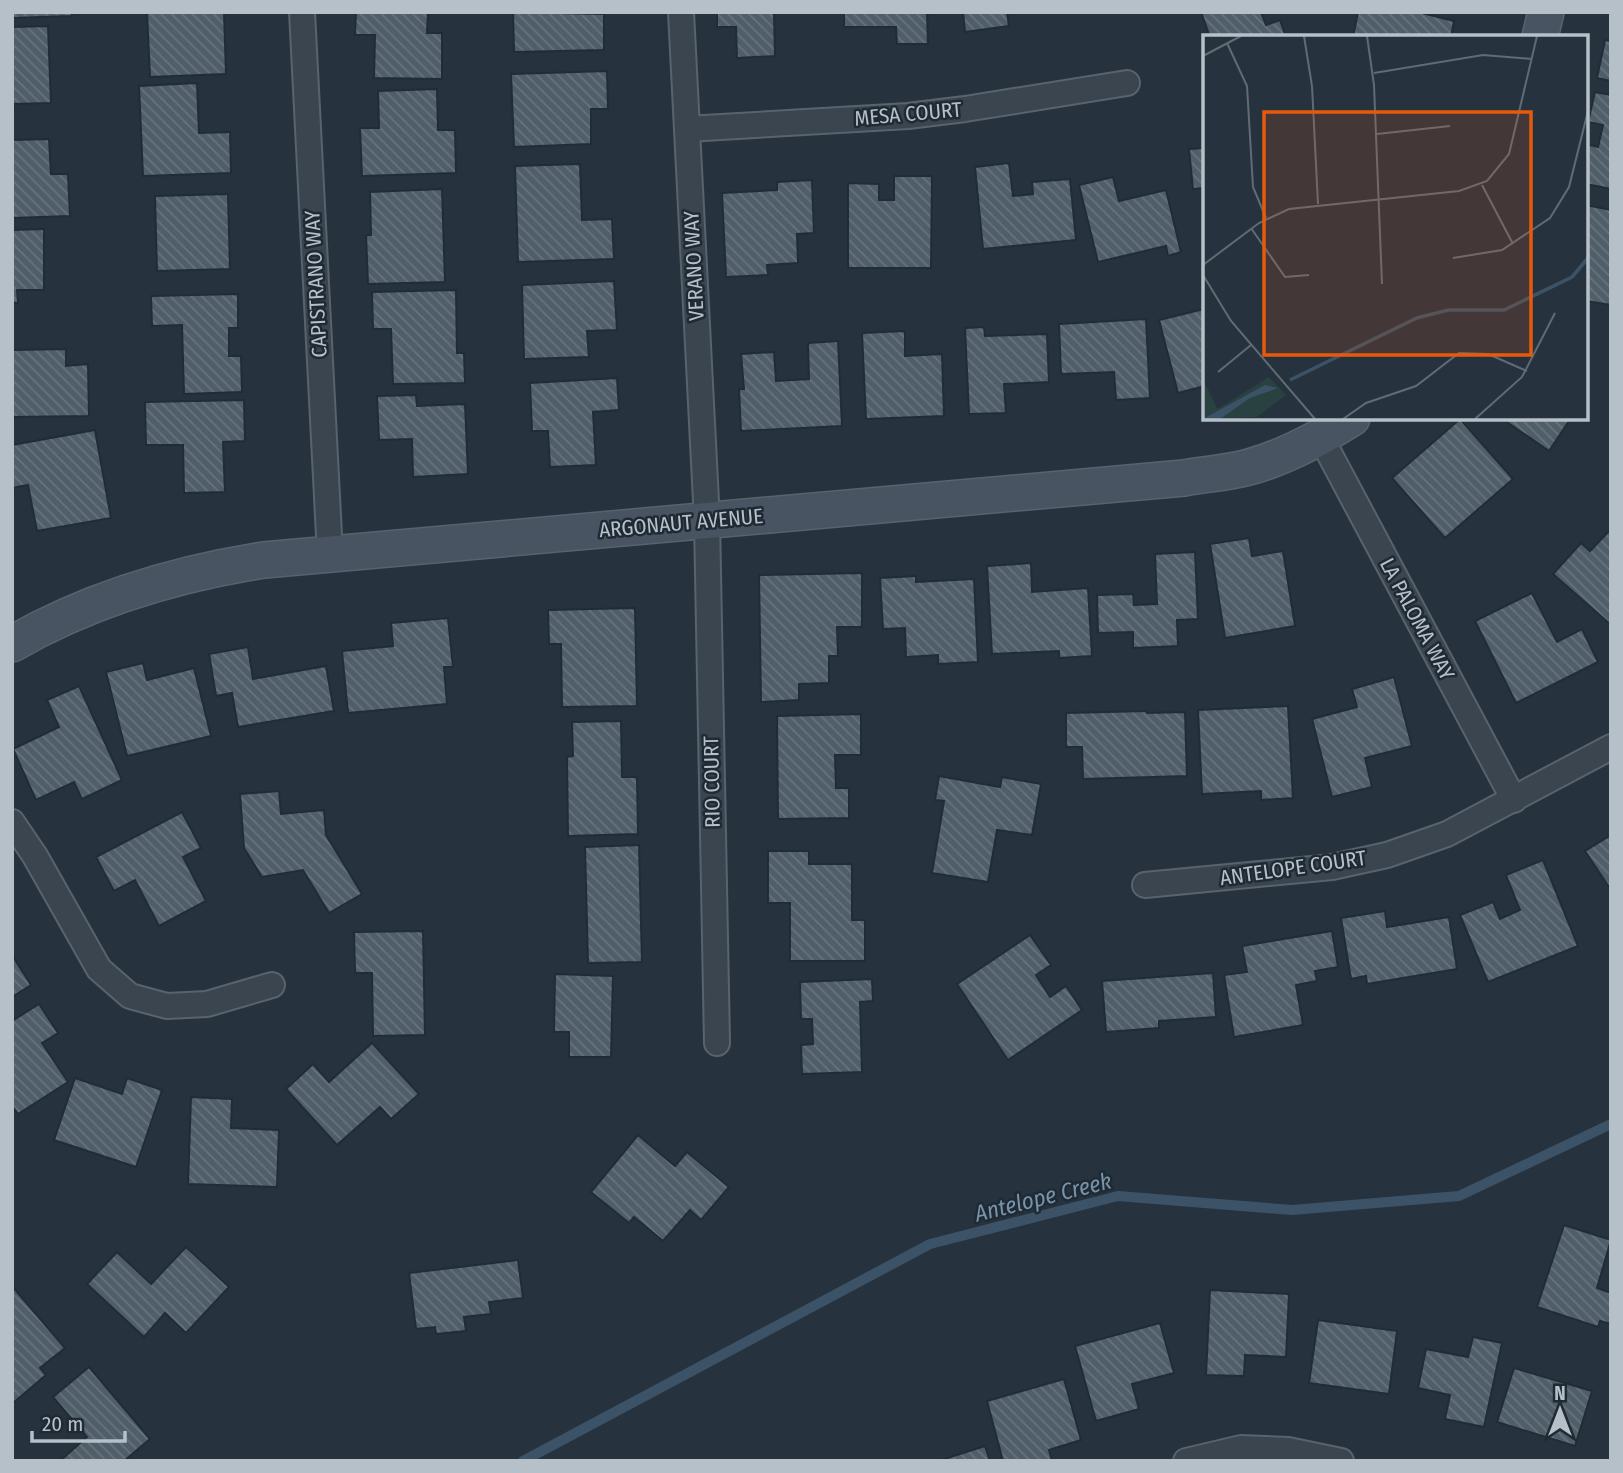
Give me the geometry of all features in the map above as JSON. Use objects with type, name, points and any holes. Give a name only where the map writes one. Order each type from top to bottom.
[{"type":"street","name":"CAPISTRANO WAY","points":[[302,12],[330,555]]},
{"type":"street","name":"VERANO WAY","points":[[681,12],[707,521]]},
{"type":"street","points":[[1540,35],[1546,12]]},
{"type":"street","name":"MESA COURT","points":[[687,129],[908,116],[1127,83]]},
{"type":"street","name":"ARGONAUT AVENUE","points":[[14,640],[99,602],[210,569],[264,561],[1184,478],[1246,468],[1282,456],[1321,438],[1349,420]]},
{"type":"street","name":"LA PALOMA WAY","points":[[1321,438],[1514,800]]},
{"type":"street","name":"RIO COURT","points":[[707,521],[717,1043]]},
{"type":"street","name":"ANTELOPE COURT","points":[[1145,885],[1332,867],[1387,855],[1447,834],[1611,747]]},
{"type":"street","points":[[12,822],[36,856],[99,969],[130,996],[167,1006],[207,1004],[272,985]]},
{"type":"street","points":[[1186,1461],[1241,1448],[1288,1450],[1341,1461]]},
{"type":"building","points":[[12,12],[72,12],[72,16],[12,18]]},
{"type":"building","points":[[147,12],[224,12],[226,74],[150,77]]},
{"type":"building","points":[[356,12],[428,12],[427,33],[442,33],[442,79],[374,78],[375,35],[355,35]]},
{"type":"building","points":[[513,12],[604,14],[604,50],[514,52]]},
{"type":"building","points":[[717,12],[785,12],[774,13],[775,56],[737,58],[736,27],[717,27]]},
{"type":"building","points":[[844,12],[927,12],[928,44],[897,44],[896,27],[844,27]]},
{"type":"building","points":[[963,12],[1007,12],[1009,26],[965,32]]},
{"type":"building","points":[[1201,12],[1261,12],[1266,25],[1280,20],[1285,35],[1209,35]]},
{"type":"building","points":[[1358,12],[1418,12],[1454,21],[1451,35],[1353,35]]},
{"type":"building","points":[[48,26],[51,103],[12,104],[12,27]]},
{"type":"building","points":[[1605,40],[1611,41],[1611,81],[1597,78]]},
{"type":"building","points":[[607,71],[608,109],[591,109],[591,144],[514,147],[511,74]]},
{"type":"building","points":[[197,83],[199,133],[230,132],[231,173],[143,176],[139,86]]},
{"type":"building","points":[[437,89],[438,130],[455,130],[456,173],[362,176],[360,128],[379,128],[378,91]]},
{"type":"building","points":[[1595,92],[1611,95],[1611,189],[1588,184],[1588,144],[1598,147],[1603,125],[1588,122]]},
{"type":"building","points":[[49,139],[51,174],[68,174],[70,216],[12,218],[12,140]]},
{"type":"building","points":[[1203,148],[1203,188],[1193,189],[1189,149]]},
{"type":"building","points":[[1009,163],[1013,196],[1033,194],[1032,182],[1070,179],[1076,240],[983,249],[975,167]]},
{"type":"building","points":[[580,164],[582,220],[612,219],[614,259],[518,262],[515,166]]},
{"type":"building","points":[[894,176],[932,176],[931,268],[848,268],[848,183],[879,184],[879,200],[894,200]]},
{"type":"building","points":[[1113,177],[1119,201],[1166,190],[1181,252],[1168,256],[1166,246],[1098,262],[1079,185]]},
{"type":"building","points":[[812,180],[814,233],[797,234],[798,263],[767,265],[768,275],[726,277],[722,193],[777,190],[777,182]]},
{"type":"building","points":[[442,189],[445,282],[368,284],[366,235],[371,235],[370,192]]},
{"type":"building","points":[[228,194],[230,269],[157,271],[155,196]]},
{"type":"building","points":[[1588,205],[1611,210],[1611,305],[1588,301]]},
{"type":"building","points":[[44,229],[44,290],[17,290],[18,303],[12,303],[12,230]]},
{"type":"building","points":[[614,281],[617,330],[587,331],[589,357],[524,359],[522,285]]},
{"type":"building","points":[[456,290],[457,353],[464,353],[465,383],[393,384],[391,329],[373,329],[372,292]]},
{"type":"building","points":[[238,294],[238,328],[229,328],[229,356],[241,356],[242,392],[184,394],[182,325],[152,326],[151,296]]},
{"type":"building","points":[[1203,309],[1203,387],[1178,393],[1159,320]]},
{"type":"building","points":[[1146,319],[1150,398],[1116,400],[1114,372],[1061,374],[1059,324]]},
{"type":"building","points":[[984,327],[985,336],[1047,334],[1049,382],[1004,384],[1006,413],[969,414],[965,328]]},
{"type":"building","points":[[12,328],[13,350],[66,349],[66,366],[88,364],[89,416],[12,417]]},
{"type":"building","points":[[905,331],[905,356],[942,354],[944,416],[866,419],[862,333]]},
{"type":"building","points":[[838,341],[842,426],[741,431],[739,389],[744,389],[741,354],[774,352],[776,381],[809,379],[808,343]]},
{"type":"building","points":[[617,378],[619,410],[593,412],[596,465],[550,467],[548,431],[532,431],[530,383]]},
{"type":"building","points":[[416,395],[417,406],[465,404],[468,474],[413,477],[412,439],[379,440],[377,396]]},
{"type":"building","points":[[244,400],[245,441],[223,442],[225,492],[184,493],[183,445],[146,445],[145,402]]},
{"type":"building","points":[[1461,420],[1513,479],[1445,538],[1392,478]]},
{"type":"building","points":[[1504,420],[1570,420],[1549,451]]},
{"type":"building","points":[[95,430],[111,518],[37,531],[28,485],[12,488],[12,445]]},
{"type":"building","points":[[1611,529],[1611,625],[1553,574],[1581,543],[1590,551]]},
{"type":"building","points":[[1249,538],[1252,556],[1283,551],[1295,626],[1225,638],[1210,544]]},
{"type":"building","points":[[1195,552],[1198,619],[1177,620],[1178,646],[1133,648],[1133,632],[1098,633],[1097,595],[1133,594],[1134,605],[1157,604],[1155,554]]},
{"type":"building","points":[[1031,563],[1032,592],[1088,588],[1092,656],[1059,658],[1059,651],[992,654],[987,566]]},
{"type":"building","points":[[862,573],[862,627],[837,627],[838,656],[829,656],[829,683],[799,684],[799,700],[761,702],[759,575]]},
{"type":"building","points":[[916,576],[916,582],[974,579],[978,662],[938,664],[938,655],[906,657],[905,628],[883,629],[880,578]]},
{"type":"building","points":[[1532,593],[1557,642],[1582,629],[1598,662],[1516,703],[1475,621]]},
{"type":"building","points":[[635,608],[637,706],[562,707],[561,644],[549,644],[548,610]]},
{"type":"building","points":[[448,618],[453,667],[444,667],[447,704],[348,713],[342,651],[393,646],[391,623]]},
{"type":"building","points":[[248,647],[253,679],[326,666],[334,711],[238,727],[232,693],[216,696],[209,654]]},
{"type":"building","points":[[143,663],[147,680],[194,668],[211,736],[127,756],[106,672]]},
{"type":"building","points":[[1394,677],[1412,746],[1365,758],[1372,787],[1332,797],[1312,719],[1357,707],[1352,689]]},
{"type":"building","points":[[79,686],[122,780],[82,799],[74,782],[36,800],[13,749],[59,727],[47,700]]},
{"type":"building","points":[[1288,706],[1293,798],[1261,800],[1261,791],[1202,794],[1198,710]]},
{"type":"building","points":[[1185,712],[1187,776],[1083,779],[1082,747],[1066,747],[1066,713]]},
{"type":"building","points":[[861,714],[861,755],[835,755],[836,788],[849,788],[849,818],[778,819],[777,716]]},
{"type":"building","points":[[621,721],[622,777],[637,777],[638,834],[568,836],[567,757],[573,756],[572,722]]},
{"type":"building","points":[[939,776],[1000,787],[1002,777],[1041,784],[1032,835],[997,830],[988,882],[932,873],[944,801],[935,800]]},
{"type":"building","points":[[279,791],[281,814],[324,810],[326,835],[362,894],[329,913],[303,870],[262,877],[244,848],[240,794]]},
{"type":"building","points":[[182,812],[201,848],[183,857],[206,901],[159,926],[135,880],[114,891],[96,857]]},
{"type":"building","points":[[1611,835],[1611,890],[1585,851]]},
{"type":"building","points":[[639,845],[642,962],[588,963],[585,847]]},
{"type":"building","points":[[768,851],[809,851],[809,864],[852,864],[852,920],[865,920],[865,961],[790,961],[790,903],[768,903]]},
{"type":"building","points":[[1543,860],[1578,946],[1488,982],[1460,915],[1493,902],[1500,919],[1520,910],[1506,875]]},
{"type":"building","points":[[1385,911],[1387,927],[1449,917],[1457,969],[1367,984],[1366,976],[1351,979],[1341,918]]},
{"type":"building","points":[[423,931],[425,1035],[373,1036],[372,973],[355,973],[354,932]]},
{"type":"building","points":[[1332,931],[1338,967],[1315,971],[1317,981],[1296,985],[1303,1025],[1234,1037],[1224,975],[1247,972],[1242,946]]},
{"type":"building","points":[[1030,935],[1051,965],[1036,975],[1050,997],[1066,986],[1082,1010],[1008,1060],[957,984]]},
{"type":"building","points":[[12,955],[31,985],[12,997]]},
{"type":"building","points":[[1213,973],[1216,1017],[1159,1021],[1159,1028],[1106,1032],[1102,981]]},
{"type":"building","points":[[555,974],[613,976],[611,1057],[569,1057],[569,1032],[554,1032]]},
{"type":"building","points":[[872,979],[873,1001],[860,1002],[862,1072],[802,1074],[801,1045],[813,1044],[812,1019],[801,1019],[800,982]]},
{"type":"building","points":[[39,1004],[58,1033],[42,1043],[68,1082],[18,1114],[12,1106],[12,1021]]},
{"type":"building","points":[[372,1043],[419,1094],[391,1119],[380,1107],[337,1145],[286,1089],[313,1064],[329,1082]]},
{"type":"building","points":[[75,1078],[122,1094],[127,1078],[162,1090],[136,1167],[54,1140]]},
{"type":"building","points":[[191,1097],[232,1099],[231,1128],[279,1130],[277,1187],[188,1184]]},
{"type":"building","points":[[638,1135],[675,1166],[687,1152],[729,1187],[701,1220],[690,1210],[663,1241],[634,1217],[629,1223],[591,1192]]},
{"type":"building","points":[[1564,1225],[1611,1240],[1597,1288],[1611,1293],[1611,1324],[1600,1321],[1598,1327],[1537,1307]]},
{"type":"building","points":[[186,1247],[229,1287],[186,1333],[165,1313],[144,1337],[87,1284],[117,1252],[151,1284]]},
{"type":"building","points":[[518,1260],[523,1298],[489,1302],[491,1314],[464,1317],[466,1331],[436,1334],[435,1327],[416,1329],[409,1273]]},
{"type":"building","points":[[12,1286],[65,1348],[40,1368],[46,1375],[13,1403]]},
{"type":"building","points":[[1210,1290],[1289,1294],[1286,1357],[1245,1355],[1244,1376],[1206,1375]]},
{"type":"building","points":[[1318,1320],[1397,1331],[1389,1394],[1309,1383]]},
{"type":"building","points":[[1160,1323],[1174,1373],[1132,1384],[1139,1409],[1096,1421],[1075,1346]]},
{"type":"building","points":[[1473,1337],[1502,1343],[1484,1427],[1445,1419],[1450,1395],[1418,1388],[1426,1349],[1468,1357]]},
{"type":"building","points":[[89,1367],[150,1439],[124,1461],[61,1460],[87,1437],[53,1397]]},
{"type":"building","points":[[1514,1368],[1592,1391],[1575,1446],[1497,1422]]},
{"type":"building","points":[[1064,1379],[1081,1440],[1049,1450],[1052,1461],[1003,1461],[987,1401]]},
{"type":"building","points":[[985,1446],[990,1461],[938,1461]]},
{"type":"waterway","name":"Antelope Creek","points":[[523,1461],[930,1244],[1118,1196],[1292,1210],[1459,1196],[1611,1124]]}]
